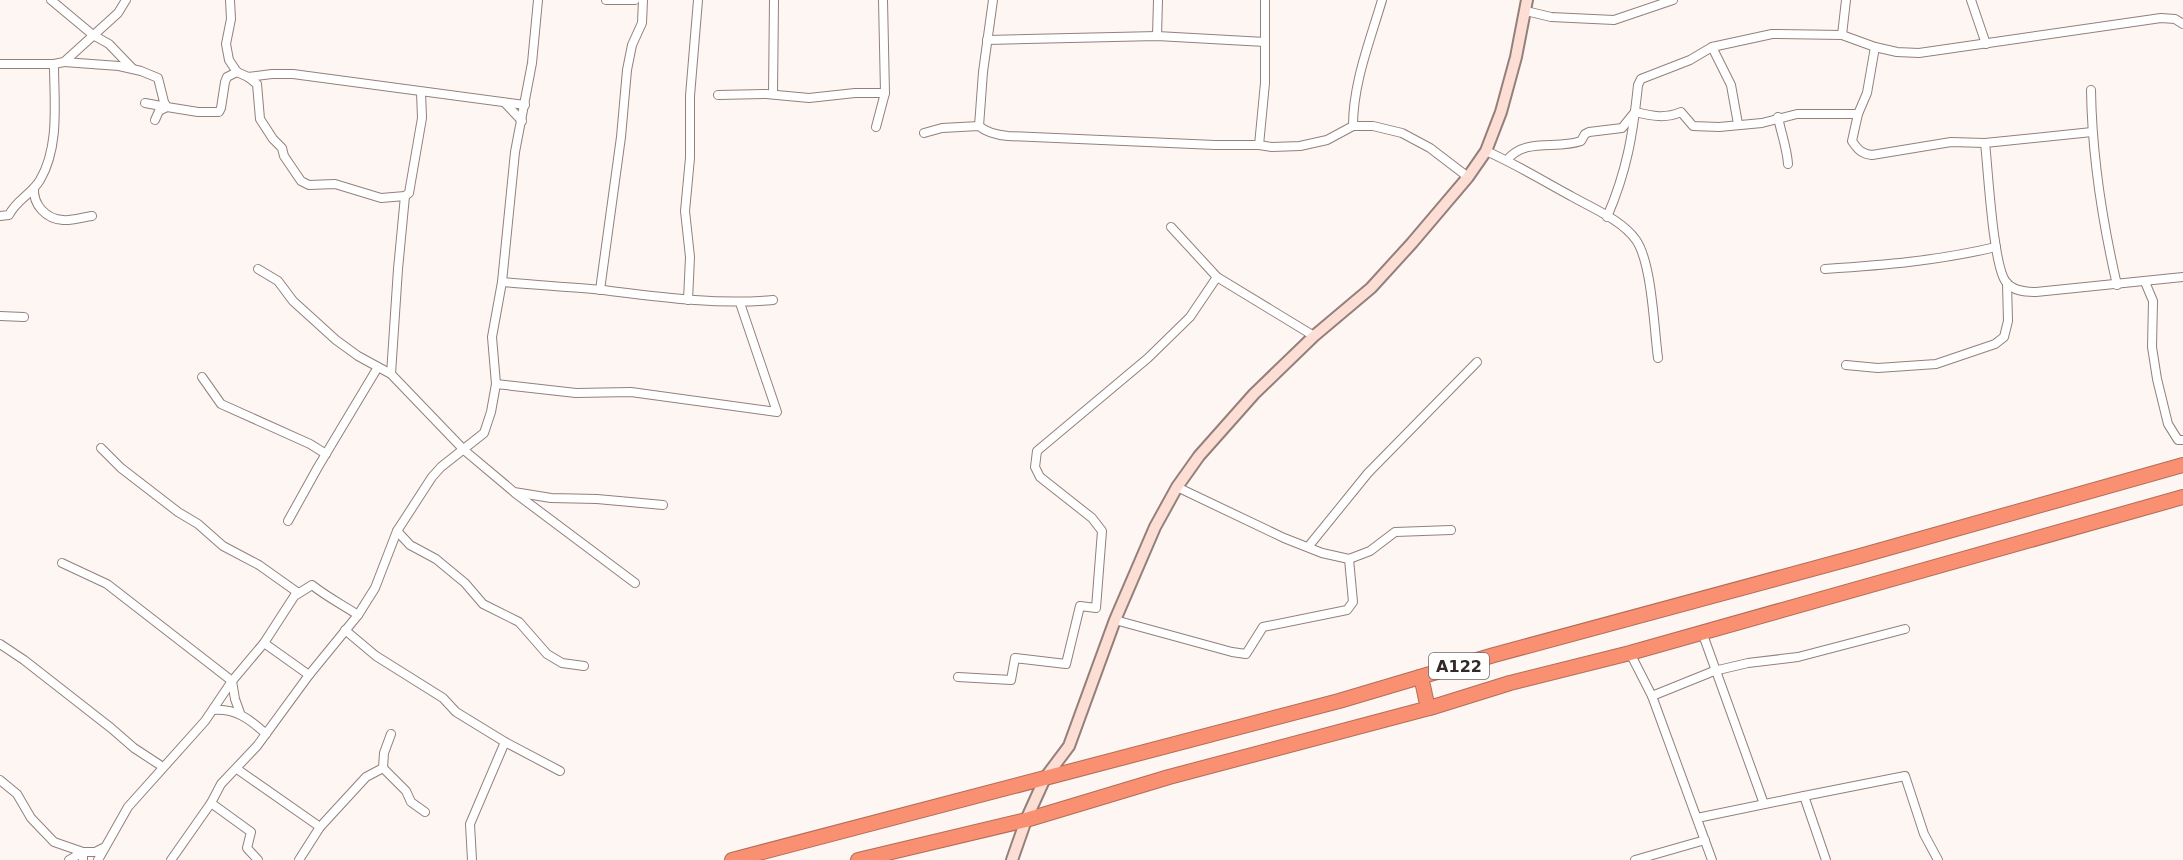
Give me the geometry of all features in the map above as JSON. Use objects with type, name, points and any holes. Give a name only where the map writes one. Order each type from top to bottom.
[{"type":"highway","name":"A122","points":[[732,860],[1420,678],[1506,652],[1850,559],[2183,465]]},
{"type":"highway","name":"A122","points":[[858,860],[1026,820],[1169,777],[1433,707],[1510,683],[1630,653],[2183,497]]},
{"type":"highway","points":[[1420,678],[1424,686],[1426,702],[1429,708],[1433,707]]},
{"type":"street","points":[[51,0],[93,35],[109,44],[133,69]]},
{"type":"street","points":[[64,62],[118,13],[126,0]]},
{"type":"street","points":[[230,0],[231,19],[226,44],[229,60],[237,72],[257,84],[260,119],[282,148],[284,156],[302,181],[309,185],[335,184],[381,198],[405,196],[409,193],[423,118],[421,92]]},
{"type":"street","points":[[171,860],[211,803],[221,784],[237,769],[266,734],[309,675],[358,615],[375,588],[397,531],[432,477],[441,467],[484,433],[491,412],[496,384],[492,338],[502,282],[515,152],[532,63],[538,0]]},
{"type":"street","points":[[606,0],[635,0]]},
{"type":"street","points":[[600,290],[621,137],[627,70],[632,45],[642,23],[643,0]]},
{"type":"street","points":[[688,300],[690,257],[686,211],[690,158],[690,96],[698,0]]},
{"type":"street","points":[[773,94],[774,0]]},
{"type":"street","points":[[876,127],[885,93],[883,0]]},
{"type":"street","points":[[979,126],[982,72],[993,0]]},
{"type":"street","points":[[1157,36],[1158,0]]},
{"type":"street","points":[[1259,145],[1265,83],[1265,0]]},
{"type":"street","points":[[1353,126],[1353,103],[1358,79],[1382,0]]},
{"type":"street","points":[[1012,860],[1026,820],[1045,778],[1069,746],[1115,620],[1155,527],[1177,488],[1198,456],[1254,394],[1314,336],[1371,288],[1468,177],[1486,151],[1501,112],[1526,5],[1551,17],[1614,20],[1673,0]]},
{"type":"street","points":[[1842,35],[1846,0]]},
{"type":"street","points":[[1971,0],[1986,44]]},
{"type":"street","points":[[1607,217],[1621,184],[1638,85],[1641,79],[1690,60],[1712,47],[1772,34],[1842,35],[1875,47],[1897,52],[1919,53],[2161,18],[2175,19],[2183,24]]},
{"type":"street","points":[[987,40],[1157,36],[1265,42]]},
{"type":"street","points":[[1712,47],[1731,85],[1738,124]]},
{"type":"street","points":[[1875,47],[1867,93],[1858,114],[1852,141],[1864,154],[1872,155],[1951,142],[1985,143],[2092,132]]},
{"type":"street","points":[[0,64],[64,62],[108,64],[133,69],[158,78],[167,107]]},
{"type":"street","points":[[0,216],[9,215],[18,201],[34,188],[40,181],[48,162],[52,142],[54,64]]},
{"type":"street","points":[[145,102],[198,112],[219,112],[225,82],[237,72]]},
{"type":"street","points":[[248,77],[293,74],[525,105]]},
{"type":"street","points":[[2091,90],[2092,132],[2103,226],[2117,285]]},
{"type":"street","points":[[718,95],[773,94],[809,98],[855,93],[885,93]]},
{"type":"street","points":[[505,102],[522,121]]},
{"type":"street","points":[[155,120],[159,111],[167,107]]},
{"type":"street","points":[[1507,160],[1515,151],[1525,148],[1538,145],[1572,144],[1581,141],[1589,132],[1622,128],[1635,112]]},
{"type":"street","points":[[1635,112],[1652,117],[1665,117],[1681,112],[1693,126],[1719,127],[1762,123],[1778,117],[1818,112],[1858,114]]},
{"type":"street","points":[[1778,117],[1780,131],[1787,149],[1788,164]]},
{"type":"street","points":[[924,133],[942,128],[979,126],[995,134],[1008,136],[1272,147],[1300,146],[1328,140],[1353,126],[1373,126],[1402,133],[1430,148],[1468,177]]},
{"type":"street","points":[[1985,143],[1996,247],[2004,280],[2007,283],[2022,292],[2029,292],[2183,277]]},
{"type":"street","points":[[1486,151],[1507,160],[1607,217],[1636,240],[1643,256],[1658,358]]},
{"type":"street","points":[[34,188],[35,202],[43,212],[62,220],[92,216]]},
{"type":"street","points":[[391,374],[405,196]]},
{"type":"street","points":[[1171,227],[1217,277],[1314,336]]},
{"type":"street","points":[[1824,269],[1908,264],[1996,247]]},
{"type":"street","points":[[258,269],[278,281],[293,301],[336,340],[391,374],[464,450],[514,492],[636,583]]},
{"type":"street","points":[[958,677],[1011,680],[1015,658],[1066,664],[1080,606],[1096,608],[1102,531],[1092,518],[1040,477],[1035,467],[1037,451],[1148,358],[1190,317],[1217,277]]},
{"type":"street","points":[[502,282],[688,300],[740,303],[773,300]]},
{"type":"street","points":[[2145,282],[2153,301],[2152,347],[2168,424],[2178,440],[2183,440]]},
{"type":"street","points":[[1846,365],[1878,368],[1936,364],[1995,344],[2004,338],[2008,321],[2007,283]]},
{"type":"street","points":[[496,384],[576,393],[631,392],[777,412],[740,303]]},
{"type":"street","points":[[0,316],[24,317]]},
{"type":"street","points":[[1308,547],[1368,473],[1477,362]]},
{"type":"street","points":[[288,521],[378,367]]},
{"type":"street","points":[[202,377],[221,404],[310,444],[326,454]]},
{"type":"street","points":[[101,448],[121,468],[178,512],[198,524],[223,546],[259,565],[297,592],[296,595],[312,585],[328,598],[358,615]]},
{"type":"street","points":[[1177,488],[1308,547],[1348,559],[1370,551],[1395,532],[1451,530]]},
{"type":"street","points":[[514,492],[551,498],[597,499],[663,506]]},
{"type":"street","points":[[397,531],[410,545],[436,559],[465,583],[483,604],[519,622],[547,654],[562,663],[584,666]]},
{"type":"street","points":[[1115,620],[1246,654],[1263,627],[1347,610],[1353,602],[1348,559]]},
{"type":"street","points":[[62,563],[107,584],[232,681],[240,713]]},
{"type":"street","points":[[98,860],[128,807],[190,739],[213,710],[232,681],[264,643],[297,592]]},
{"type":"street","points":[[1652,696],[1716,671],[1748,663],[1798,657],[1905,629]]},
{"type":"street","points":[[345,630],[376,656],[443,698],[456,712],[505,742],[560,771]]},
{"type":"street","points":[[1702,632],[1764,804]]},
{"type":"street","points":[[264,643],[309,675]]},
{"type":"street","points":[[0,644],[32,666],[134,748],[163,766]]},
{"type":"street","points":[[1630,653],[1652,696],[1712,860]]},
{"type":"street","points":[[213,710],[224,709],[240,713],[266,734]]},
{"type":"street","points":[[391,734],[384,753],[383,768],[406,791],[411,802],[425,812]]},
{"type":"street","points":[[472,860],[470,824],[505,742]]},
{"type":"street","points":[[299,860],[320,827],[366,777],[383,768]]},
{"type":"street","points":[[237,769],[320,827]]},
{"type":"street","points":[[1697,818],[1905,776],[1924,834],[1938,860]]},
{"type":"street","points":[[0,780],[17,794],[31,818],[54,842],[83,856]]},
{"type":"street","points":[[1804,796],[1826,860]]},
{"type":"street","points":[[211,803],[251,832],[247,848],[258,860]]},
{"type":"street","points":[[1635,860],[1705,840]]},
{"type":"street","points":[[69,860],[95,852],[105,846]]}]
